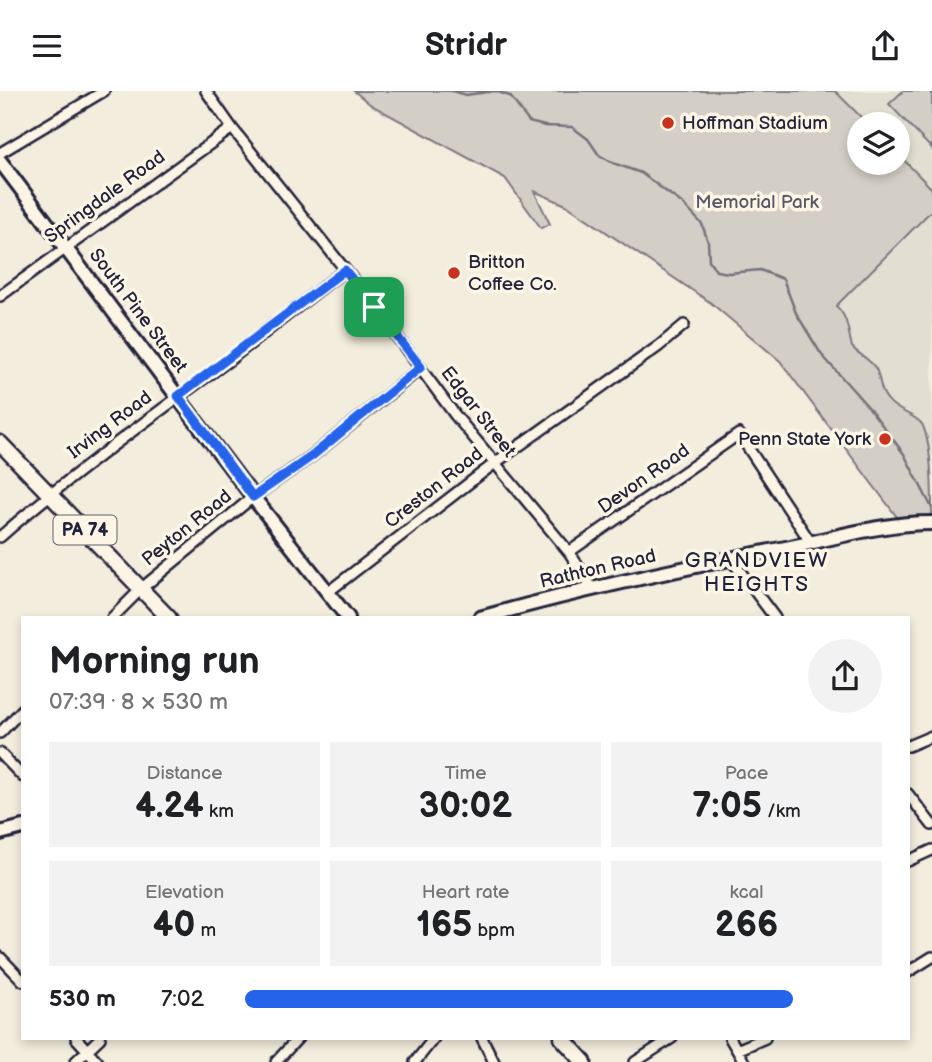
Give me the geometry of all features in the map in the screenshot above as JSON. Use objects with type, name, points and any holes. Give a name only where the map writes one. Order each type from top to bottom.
[{"type":"main road","name":"PA 74","points":[[0,443],[167,616]]},
{"type":"main road","points":[[564,1040],[584,1062]]},
{"type":"street","points":[[77,91],[84,101]]},
{"type":"street","points":[[0,153],[104,91]]},
{"type":"street","name":"Edgar Street","points":[[206,91],[232,128],[421,367],[455,415],[569,552],[593,589]]},
{"type":"street","name":"Springdale Road","points":[[0,296],[232,128]]},
{"type":"street","name":"South Pine Street","points":[[0,161],[253,497],[346,616]]},
{"type":"street","name":"Irving Road","points":[[0,537],[49,494],[345,270]]},
{"type":"street","name":"Creston Road","points":[[328,592],[495,463],[659,346],[684,325]]},
{"type":"street","name":"Peyton Road","points":[[114,616],[142,588],[253,497],[312,456],[421,367]]},
{"type":"street","name":"Devon Road","points":[[569,552],[738,434],[811,543]]},
{"type":"street","name":"Rathton Road","points":[[508,615],[593,589],[730,558],[902,523],[932,523]]},
{"type":"street","points":[[730,558],[774,616]]},
{"type":"street","points":[[0,733],[21,711]]},
{"type":"street","points":[[910,746],[932,736]]},
{"type":"street","points":[[0,753],[21,775]]},
{"type":"street","points":[[910,797],[932,825]]},
{"type":"street","points":[[0,833],[21,828]]},
{"type":"street","points":[[910,860],[932,850]]},
{"type":"street","points":[[0,957],[21,979]]},
{"type":"street","points":[[910,971],[932,957]]},
{"type":"street","points":[[78,1040],[99,1062]]},
{"type":"street","points":[[75,1062],[98,1040]]},
{"type":"street","points":[[276,1062],[296,1040]]},
{"type":"street","points":[[415,1062],[433,1040]]},
{"type":"street","points":[[483,1040],[494,1062]]},
{"type":"street","points":[[635,1062],[669,1040]]},
{"type":"street","points":[[731,1040],[744,1062]]},
{"type":"street","points":[[737,1051],[761,1040]]},
{"type":"shaded area","points":[[835,91],[932,91],[932,189],[910,166],[910,112],[856,112]]},
{"type":"shaded area","name":"Penn State York","points":[[932,210],[932,519],[897,517],[780,361]]},
{"type":"green space","name":"Memorial Park","points":[[354,91],[835,91],[856,112],[847,112],[847,175],[910,175],[910,166],[932,189],[932,210],[836,306],[845,319],[852,347],[876,369],[884,396],[895,407],[922,424],[930,455],[932,516],[897,517],[780,361],[711,303],[566,205],[534,191],[550,224],[541,228],[505,178],[371,105]]},
{"type":"green space","points":[[903,91],[932,91],[932,149],[910,126],[910,112],[897,112],[889,104]]},
{"type":"waterway","points":[[452,91],[466,95],[495,91],[510,96],[529,122],[545,126],[572,127],[588,139],[599,155],[641,173],[683,204],[702,224],[708,242],[709,260],[716,271],[729,273],[760,270],[783,279],[796,313],[821,354],[870,409],[904,454],[932,508]]},
{"type":"place","name":"Hoffman Stadium","points":[[668,123]]},
{"type":"place","name":"Britton Coffee Co.","points":[[454,273]]},
{"type":"place","name":"Penn State York","points":[[885,439]]},
{"type":"district","name":"GRANDVIEW HEIGHTS","points":[[757,572]]},
{"type":"route","points":[[345,270],[374,307],[421,367],[312,456],[253,497],[178,396],[345,270]]}]
